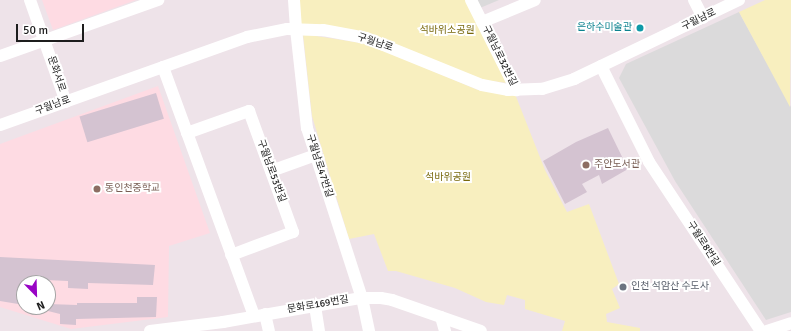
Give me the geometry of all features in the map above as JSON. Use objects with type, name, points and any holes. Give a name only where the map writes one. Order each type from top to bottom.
[{"type":"street","name":"문화서로","points":[[30,0],[66,102]]},
{"type":"street","points":[[0,56],[158,0]]},
{"type":"street","name":"구월남로47번길","points":[[294,0],[305,115],[316,155],[362,298],[369,331]]},
{"type":"street","name":"구월남로32번길","points":[[471,0],[516,90]]},
{"type":"street","points":[[482,22],[535,0]]},
{"type":"street","points":[[694,0],[703,18]]},
{"type":"street","name":"구월남로","points":[[0,125],[247,37],[287,28],[323,30],[366,38],[482,85],[516,90],[542,89],[574,79],[739,0]]},
{"type":"street","name":"구월로8번길","points":[[601,66],[647,157],[760,331]]},
{"type":"street","points":[[163,67],[231,255],[259,315],[269,331]]},
{"type":"street","name":"구월남로53번길","points":[[187,133],[249,111],[271,171],[293,232],[231,255]]},
{"type":"street","points":[[271,171],[316,155]]},
{"type":"street","name":"문화로169번길","points":[[150,331],[224,326],[259,315],[362,298],[381,298],[392,300],[481,331]]},
{"type":"street","points":[[315,306],[319,331]]},
{"type":"street","points":[[441,317],[446,331]]},
{"type":"street","points":[[767,331],[791,323]]},
{"type":"shaded area","points":[[42,0],[136,0],[53,30]]},
{"type":"shaded area","points":[[476,0],[499,0],[480,8]]},
{"type":"shaded area","points":[[739,12],[791,107],[791,312],[766,320],[675,181],[619,78],[626,64]]},
{"type":"shaded area","name":"동인천중학교","points":[[158,86],[210,233],[169,246],[168,317],[71,329],[26,315],[56,315],[56,275],[16,275],[16,312],[0,307],[0,144]]},
{"type":"green space","name":"석바위소공원","points":[[300,0],[466,0],[508,83],[483,80],[300,24]]},
{"type":"green space","points":[[765,0],[791,0],[790,107],[739,12]]},
{"type":"green space","name":"석바위공원","points":[[303,34],[368,44],[478,90],[515,94],[545,170],[567,212],[589,204],[619,284],[612,289],[620,308],[606,314],[607,322],[640,328],[640,331],[562,331],[565,321],[525,309],[525,300],[507,295],[504,305],[486,302],[455,288],[396,271],[388,271],[374,234],[349,239],[312,116]]},
{"type":"building","points":[[156,93],[164,119],[87,142],[79,116]]},
{"type":"building","name":"주안도서관","points":[[608,128],[628,169],[602,184],[599,175],[582,184],[587,192],[565,204],[543,161],[576,142]]},
{"type":"building","points":[[0,257],[155,265],[153,285],[88,283],[88,289],[68,288],[68,281],[56,280],[56,275],[16,275],[16,304],[0,301]]},
{"type":"building","points":[[137,297],[157,297],[156,317],[76,319],[76,325],[60,324],[60,314],[56,313],[56,304],[137,303]]},
{"type":"place","name":"은하수미술관","points":[[640,28]]},
{"type":"place","name":"주안도서관","points":[[586,165]]},
{"type":"place","name":"동인천중학교","points":[[97,189]]},
{"type":"place","name":"인천 석암산 수도사","points":[[623,287]]}]
